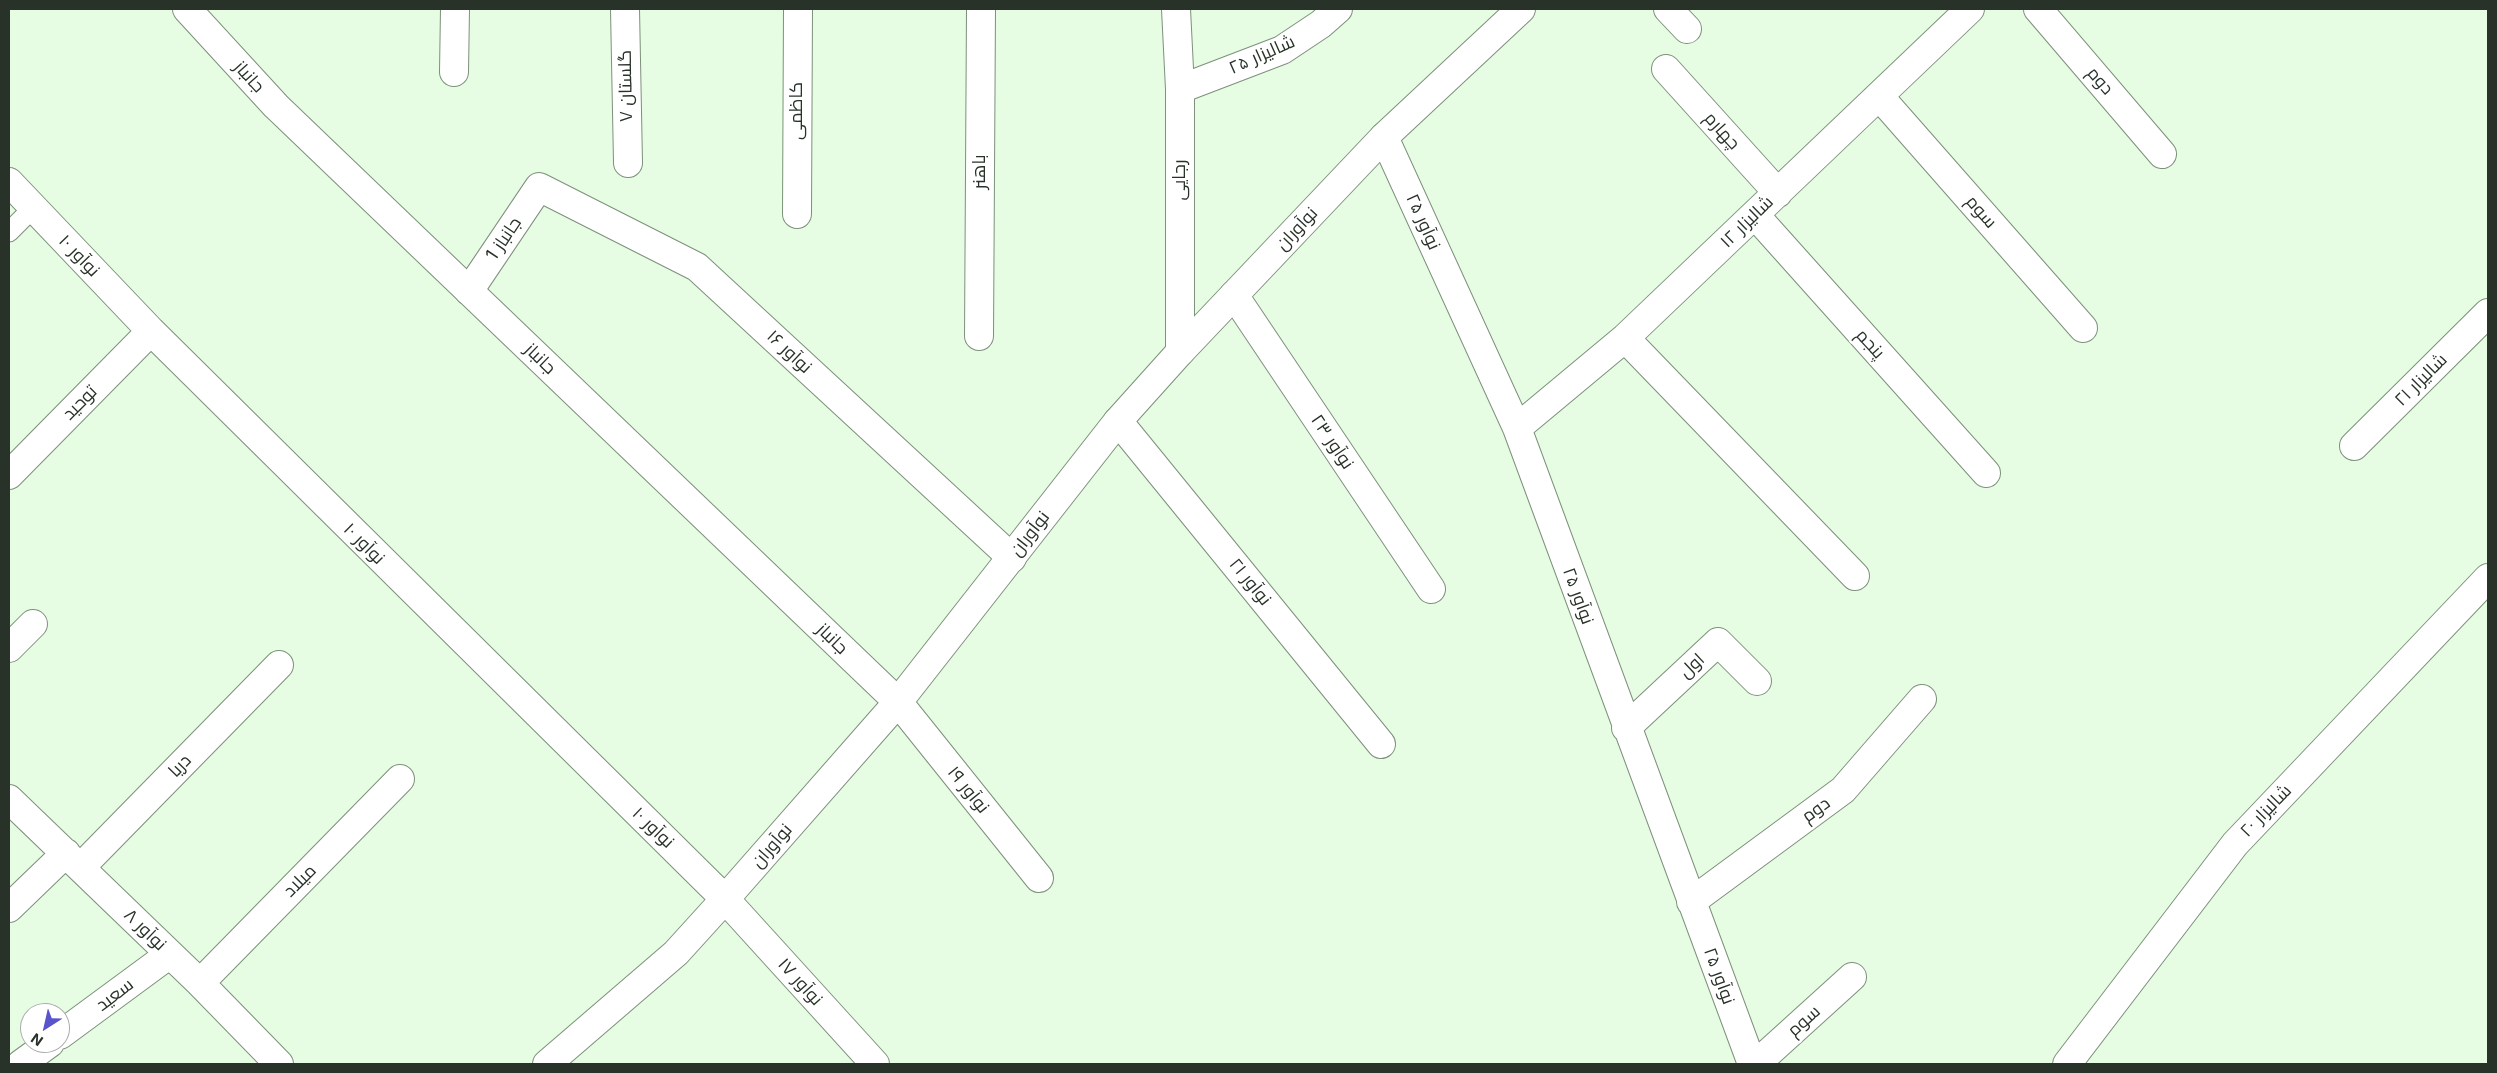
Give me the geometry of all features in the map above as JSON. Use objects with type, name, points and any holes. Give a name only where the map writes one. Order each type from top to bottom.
[{"type":"street","name":"جانباز","points":[[188,9],[276,106],[898,702]]},
{"type":"street","points":[[454,72],[455,9]]},
{"type":"street","name":"گلستان ۷","points":[[625,9],[628,163]]},
{"type":"street","name":"کاظمی","points":[[797,214],[798,9]]},
{"type":"street","name":"باهنر","points":[[979,336],[981,9]]},
{"type":"street","name":"رجایی","points":[[1176,9],[1180,88],[1180,352]]},
{"type":"street","name":"شالیزار ۲۵","points":[[1180,88],[1282,50],[1321,24],[1338,9]]},
{"type":"street","name":"نوآوران","points":[[559,1061],[676,953],[726,900],[898,702],[1118,421],[1180,352],[1384,137],[1521,9]]},
{"type":"street","points":[[1668,9],[1687,28]]},
{"type":"street","name":"شالیزار ۱۲","points":[[1517,428],[1625,338],[1970,9]]},
{"type":"street","name":"دوم","points":[[2038,9],[2162,154]]},
{"type":"street","name":"چهارم","points":[[1666,70],[1778,193]]},
{"type":"street","name":"سوم","points":[[1879,96],[2083,328]]},
{"type":"street","name":"نوآور ۲۵","points":[[1384,137],[1517,428],[1626,728],[1752,1064]]},
{"type":"street","name":"نوآور ۱۰","points":[[9,182],[151,331],[726,900]]},
{"type":"street","name":"جانباز 1","points":[[469,291],[539,187]]},
{"type":"street","name":"نوآور ۱۶","points":[[539,187],[697,267],[1012,558]]},
{"type":"street","name":"پنجم","points":[[1755,215],[1986,473]]},
{"type":"street","name":"نوآور ۲۳","points":[[1234,296],[1431,589]]},
{"type":"street","name":"شالیزار ۲۱","points":[[2354,446],[2488,313]]},
{"type":"street","name":"توحید","points":[[9,475],[151,331]]},
{"type":"street","points":[[1625,338],[1855,576]]},
{"type":"street","name":"نوآور ۲۱","points":[[1118,421],[1381,744]]},
{"type":"street","name":"شالیزار ۲۰","points":[[2067,1064],[2235,844],[2488,578]]},
{"type":"street","points":[[9,648],[34,624]]},
{"type":"street","name":"اول","points":[[1626,728],[1718,642],[1757,681]]},
{"type":"street","name":"دریا","points":[[9,908],[74,860],[279,665]]},
{"type":"street","name":"دوم","points":[[1691,902],[1843,790],[1922,699]]},
{"type":"street","name":"نوآور ۱۹","points":[[898,702],[1038,878]]},
{"type":"street","name":"میلاد","points":[[200,983],[400,779]]},
{"type":"street","name":"نوآور ۸","points":[[9,799],[200,983],[269,1061]]},
{"type":"street","name":"نوآور ۱۷","points":[[726,900],[875,1064]]},
{"type":"street","name":"سعید","points":[[70,1029],[170,954]]},
{"type":"street","name":"سوم","points":[[1756,1064],[1852,977]]},
{"type":"street","points":[[21,1064],[36,1053]]},
{"type":"lane","points":[[9,232],[33,208]]}]
